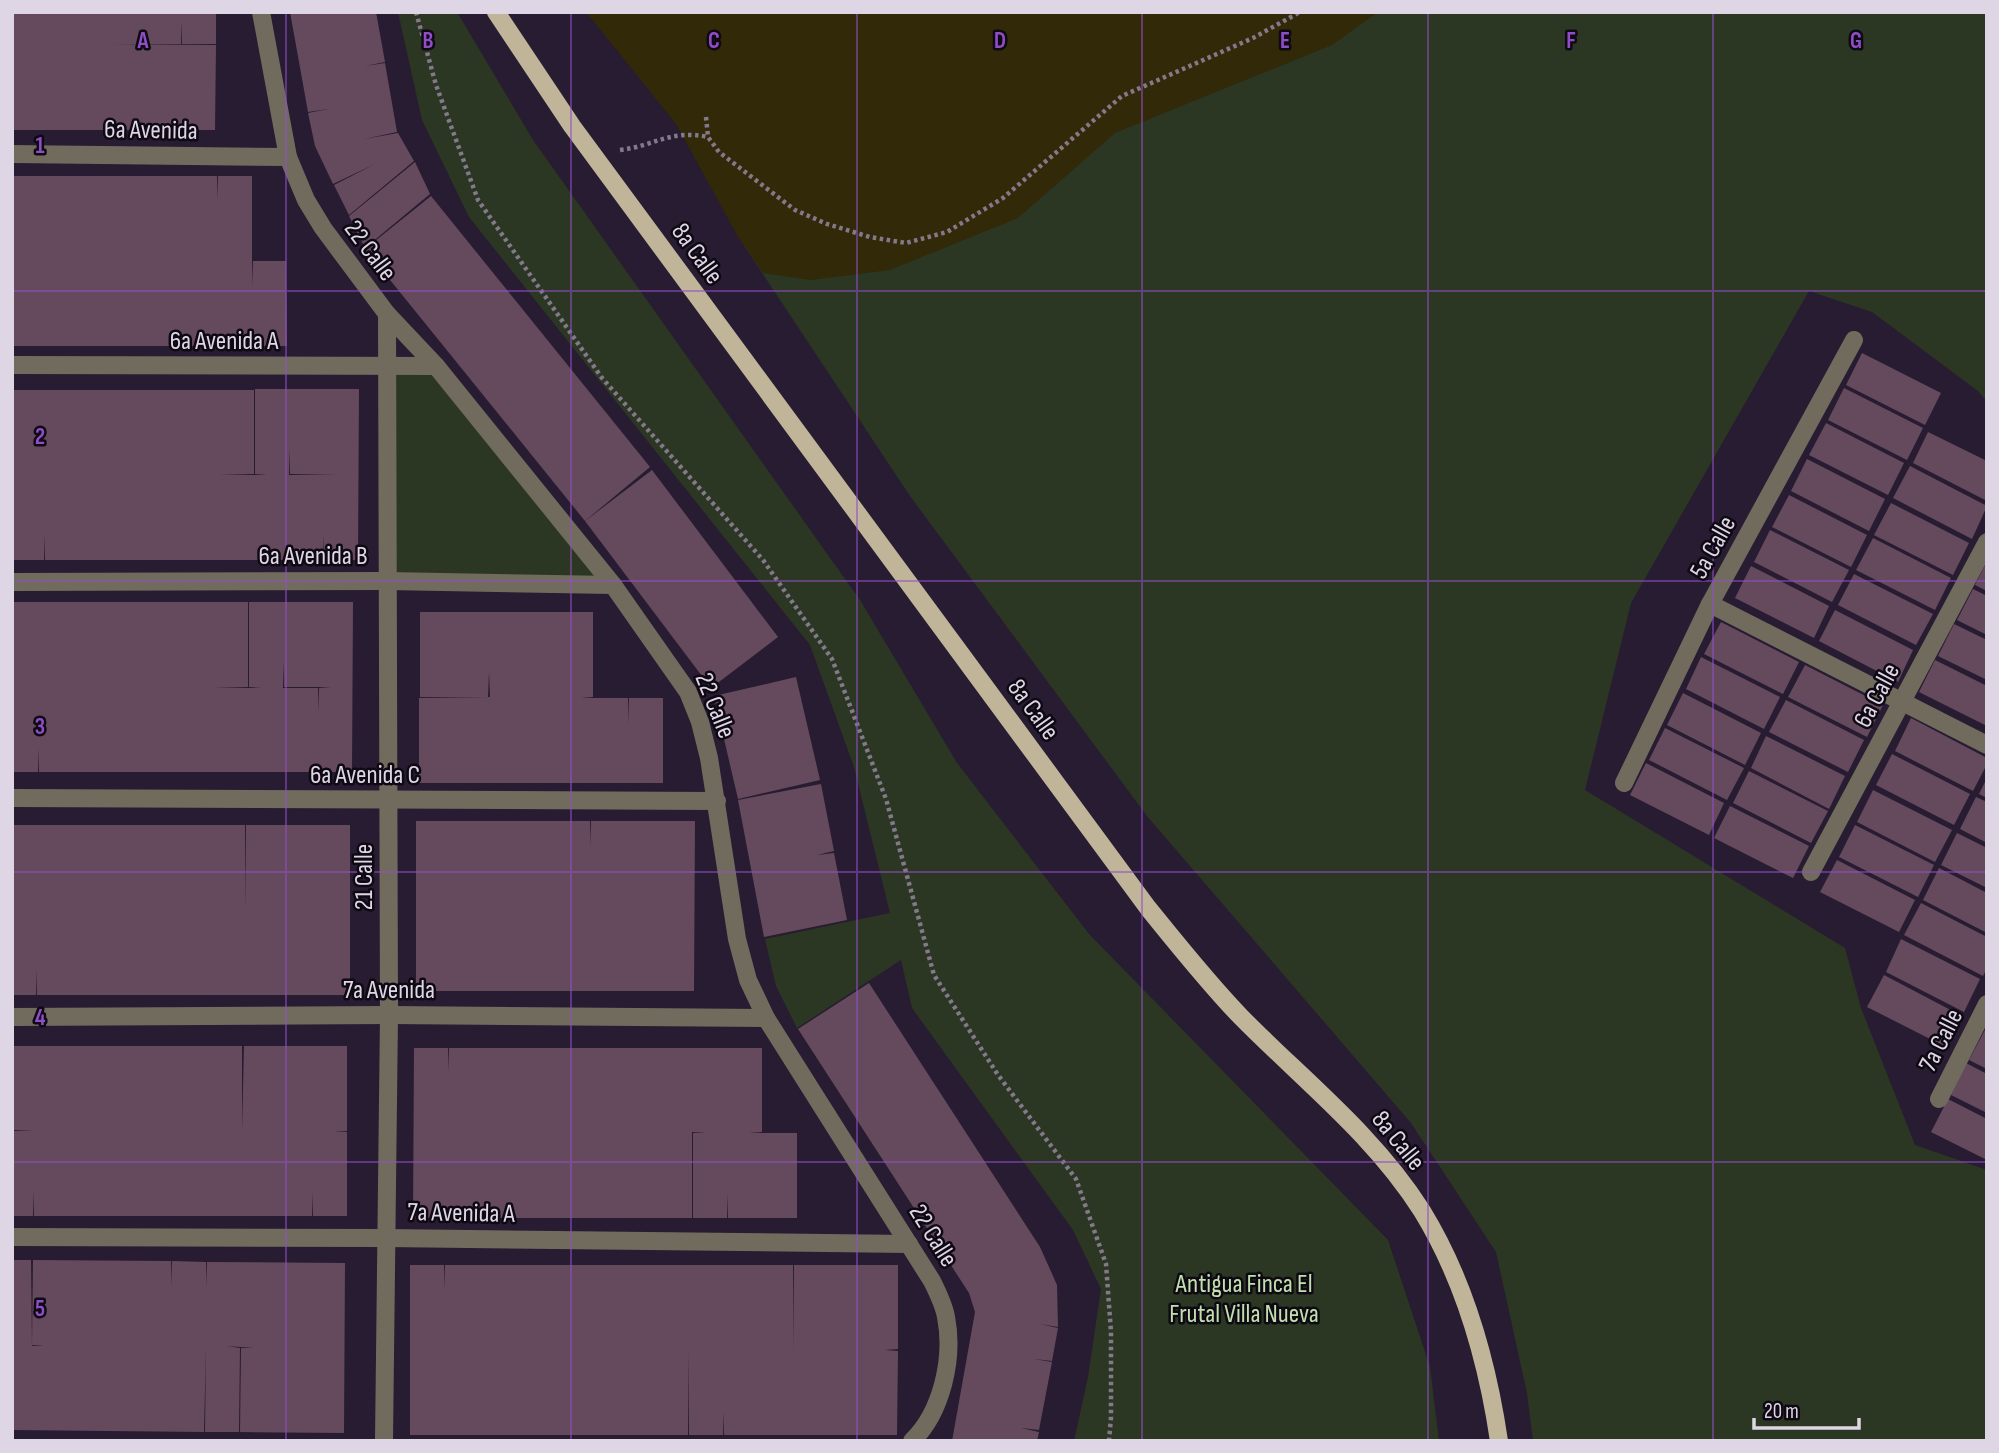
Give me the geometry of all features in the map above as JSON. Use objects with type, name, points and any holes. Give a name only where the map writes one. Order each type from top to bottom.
[{"type":"main road","name":"8a Calle","points":[[496,12],[592,153],[1148,908],[1242,1018],[1356,1128],[1421,1210],[1451,1268],[1476,1331],[1499,1441]]},
{"type":"street","name":"22 Calle","points":[[261,12],[288,157],[306,200],[323,228],[387,314],[436,366],[614,585],[688,692],[700,722],[717,801],[737,939],[748,979],[766,1018],[909,1244],[940,1297],[946,1314],[948,1333],[945,1370],[938,1398],[926,1425],[912,1441]]},
{"type":"street","name":"6a Avenida","points":[[12,154],[288,157]]},
{"type":"street","name":"21 Calle","points":[[384,1441],[389,1015],[387,314]]},
{"type":"street","name":"5a Calle","points":[[1624,783],[1710,604],[1854,340]]},
{"type":"street","name":"6a Avenida A","points":[[12,365],[436,366]]},
{"type":"street","name":"6a Calle","points":[[1811,872],[1987,542]]},
{"type":"street","name":"6a Avenida B","points":[[12,582],[387,581],[614,585]]},
{"type":"street","points":[[1710,604],[1987,745]]},
{"type":"street","name":"6a Avenida C","points":[[12,798],[717,801]]},
{"type":"street","name":"7a Calle","points":[[1939,1099],[1987,1004]]},
{"type":"street","name":"7a Avenida","points":[[12,1017],[389,1015],[766,1018]]},
{"type":"street","name":"7a Avenida A","points":[[12,1237],[909,1244]]},
{"type":"path","points":[[416,12],[436,85],[478,200],[602,378],[763,560],[832,659],[886,799],[934,975],[998,1075],[1076,1179],[1106,1264],[1111,1332],[1109,1441]]},
{"type":"path","points":[[706,117],[708,137],[719,152],[795,210],[827,224],[870,237],[906,243],[947,232],[1003,198],[1122,96],[1253,38],[1300,12]]},
{"type":"path","points":[[592,153],[639,148],[659,138],[694,134],[708,137]]},
{"type":"green space","name":"Antigua Finca El Frutal Villa Nueva","points":[[398,12],[457,12],[533,140],[860,600],[957,763],[1089,934],[1388,1240],[1430,1367],[1439,1441],[1074,1441],[1088,1377],[1101,1289],[1073,1230],[912,1008],[901,960],[797,1028],[776,986],[765,939],[890,913],[854,767],[810,645],[469,217],[422,120]]},
{"type":"green space","points":[[1084,12],[1987,12],[1987,402],[1978,391],[1872,312],[1809,291],[1631,603],[1585,790],[1845,948],[1861,1008],[1915,1145],[1987,1170],[1987,1441],[1533,1441],[1527,1393],[1496,1252],[1411,1123],[1147,816],[910,496],[737,235]]},
{"type":"green space","points":[[436,366],[613,585],[387,581],[386,367]]},
{"type":"sand","points":[[586,12],[1378,12],[1332,45],[1115,133],[1018,218],[890,270],[811,280],[763,273],[737,235],[676,124]]},
{"type":"building","points":[[12,12],[216,12],[216,44],[182,44],[182,20],[181,44],[111,44],[216,45],[215,130],[12,130]]},
{"type":"building","points":[[290,12],[376,12],[385,62],[365,66],[385,63],[397,132],[364,139],[398,133],[414,161],[349,215],[334,185],[375,164],[333,184],[315,146],[308,113],[328,109],[308,112]]},
{"type":"building","points":[[415,162],[430,194],[365,248],[349,216]]},
{"type":"building","points":[[12,176],[217,176],[217,200],[218,176],[252,176],[252,286],[253,261],[286,261],[287,346],[12,346]]},
{"type":"building","points":[[431,196],[650,467],[585,521],[365,249]]},
{"type":"building","points":[[1862,353],[1941,393],[1925,425],[1846,385]]},
{"type":"building","points":[[1844,388],[1923,428],[1907,460],[1828,420]]},
{"type":"building","points":[[255,389],[359,389],[358,560],[324,560],[324,535],[323,560],[45,560],[45,535],[44,560],[12,560],[12,390],[254,390],[254,474],[219,475],[267,475],[255,474]],"holes":[[[289,449],[290,474],[337,475],[289,475]]]},
{"type":"building","points":[[1826,423],[1904,463],[1888,495],[1809,455]]},
{"type":"building","points":[[1928,432],[1987,461],[1987,501],[1913,463]]},
{"type":"building","points":[[1807,459],[1885,499],[1869,531],[1791,491]]},
{"type":"building","points":[[1910,466],[1987,506],[1972,539],[1893,498]]},
{"type":"building","points":[[652,470],[778,637],[711,688],[585,521]]},
{"type":"building","points":[[1789,495],[1867,535],[1851,567],[1772,527]]},
{"type":"building","points":[[1891,503],[1969,543],[1953,575],[1874,535]]},
{"type":"building","points":[[1770,530],[1849,570],[1832,602],[1754,562]]},
{"type":"building","points":[[1873,538],[1951,578],[1935,610],[1856,570]]},
{"type":"building","points":[[1987,561],[1987,591],[1975,585]]},
{"type":"building","points":[[1751,566],[1829,606],[1814,638],[1735,598]]},
{"type":"building","points":[[1854,574],[1933,614],[1916,645],[1838,605]]},
{"type":"building","points":[[1973,589],[1987,596],[1987,635],[1957,620]]},
{"type":"building","points":[[12,602],[248,602],[248,687],[213,688],[261,688],[249,687],[249,602],[353,602],[352,772],[39,772],[39,748],[38,772],[12,772]],"holes":[[[283,661],[284,687],[331,687],[319,688],[319,712],[318,688],[283,688]]]},
{"type":"building","points":[[1835,610],[1913,650],[1898,682],[1819,641]]},
{"type":"building","points":[[420,612],[593,612],[593,697],[581,698],[628,698],[628,724],[629,698],[663,698],[663,783],[419,783],[419,698],[490,697],[489,672],[488,697],[420,697]]},
{"type":"building","points":[[1721,622],[1799,662],[1783,694],[1704,654]]},
{"type":"building","points":[[1954,624],[1987,640],[1987,680],[1938,656]]},
{"type":"building","points":[[1701,657],[1780,697],[1764,729],[1686,689]]},
{"type":"building","points":[[1935,660],[1987,686],[1987,726],[1919,692]]},
{"type":"building","points":[[1805,665],[1883,705],[1867,737],[1788,697]]},
{"type":"building","points":[[796,677],[820,780],[738,799],[714,696]]},
{"type":"building","points":[[1683,693],[1761,733],[1745,765],[1667,725]]},
{"type":"building","points":[[1786,700],[1864,740],[1848,772],[1769,732]]},
{"type":"building","points":[[1911,718],[1987,758],[1987,764],[1973,791],[1895,751]]},
{"type":"building","points":[[1665,728],[1744,768],[1727,800],[1649,760]]},
{"type":"building","points":[[1766,736],[1845,776],[1829,809],[1751,768]]},
{"type":"building","points":[[1892,754],[1970,794],[1954,825],[1876,785]]},
{"type":"building","points":[[1646,763],[1724,803],[1709,835],[1630,795]]},
{"type":"building","points":[[1749,771],[1828,811],[1811,843],[1733,803]]},
{"type":"building","points":[[1987,778],[1987,798],[1979,794]]},
{"type":"building","points":[[821,784],[834,851],[817,855],[834,853],[847,920],[764,937],[738,800]]},
{"type":"building","points":[[1873,790],[1952,830],[1935,862],[1857,822]]},
{"type":"building","points":[[1976,797],[1987,802],[1987,843],[1960,829]]},
{"type":"building","points":[[1730,806],[1809,846],[1793,878],[1714,838]]},
{"type":"building","points":[[416,821],[590,821],[590,846],[591,821],[695,821],[694,991],[416,991]]},
{"type":"building","points":[[12,825],[245,825],[245,910],[246,825],[350,825],[350,995],[37,995],[37,970],[36,995],[12,995]]},
{"type":"building","points":[[1855,825],[1934,865],[1918,897],[1839,857]]},
{"type":"building","points":[[1957,833],[1987,848],[1987,888],[1941,865]]},
{"type":"building","points":[[1837,860],[1915,900],[1899,932],[1820,892]]},
{"type":"building","points":[[1939,868],[1987,893],[1987,933],[1923,900]]},
{"type":"building","points":[[1921,903],[1987,937],[1987,968],[1983,976],[1904,935]]},
{"type":"building","points":[[1901,939],[1980,979],[1964,1012],[1886,972]]},
{"type":"building","points":[[1884,975],[1962,1016],[1946,1047],[1867,1007]]},
{"type":"building","points":[[869,983],[1040,1247],[1057,1285],[1058,1327],[1040,1324],[1058,1328],[1052,1361],[1034,1359],[1052,1362],[1039,1430],[1021,1428],[1039,1432],[1037,1441],[952,1441],[975,1312],[969,1293],[798,1029]]},
{"type":"building","points":[[1987,1026],[1987,1069],[1969,1060]]},
{"type":"building","points":[[12,1046],[242,1046],[242,1131],[244,1046],[347,1046],[347,1131],[334,1132],[347,1132],[347,1216],[313,1216],[312,1192],[312,1216],[34,1216],[34,1191],[33,1216],[12,1216],[12,1131],[34,1131],[12,1130]]},
{"type":"building","points":[[414,1048],[448,1048],[448,1072],[449,1048],[762,1048],[762,1132],[749,1133],[797,1133],[797,1218],[728,1218],[728,1193],[727,1218],[693,1218],[693,1133],[706,1132],[692,1132],[692,1218],[413,1218]]},
{"type":"building","points":[[1966,1063],[1987,1074],[1987,1113],[1951,1095]]},
{"type":"building","points":[[1948,1099],[1987,1119],[1987,1160],[1931,1132]]},
{"type":"building","points":[[12,1260],[31,1260],[32,1346],[44,1346],[32,1345],[33,1260],[171,1261],[171,1286],[172,1261],[206,1262],[207,1286],[207,1262],[345,1263],[344,1433],[240,1432],[241,1348],[254,1347],[227,1346],[240,1348],[239,1432],[205,1432],[206,1346],[204,1432],[12,1430]]},
{"type":"building","points":[[410,1265],[444,1265],[444,1289],[445,1265],[793,1265],[793,1350],[794,1265],[898,1265],[898,1349],[885,1350],[898,1351],[897,1435],[724,1435],[724,1411],[723,1435],[689,1435],[689,1350],[688,1435],[410,1435]]}]
